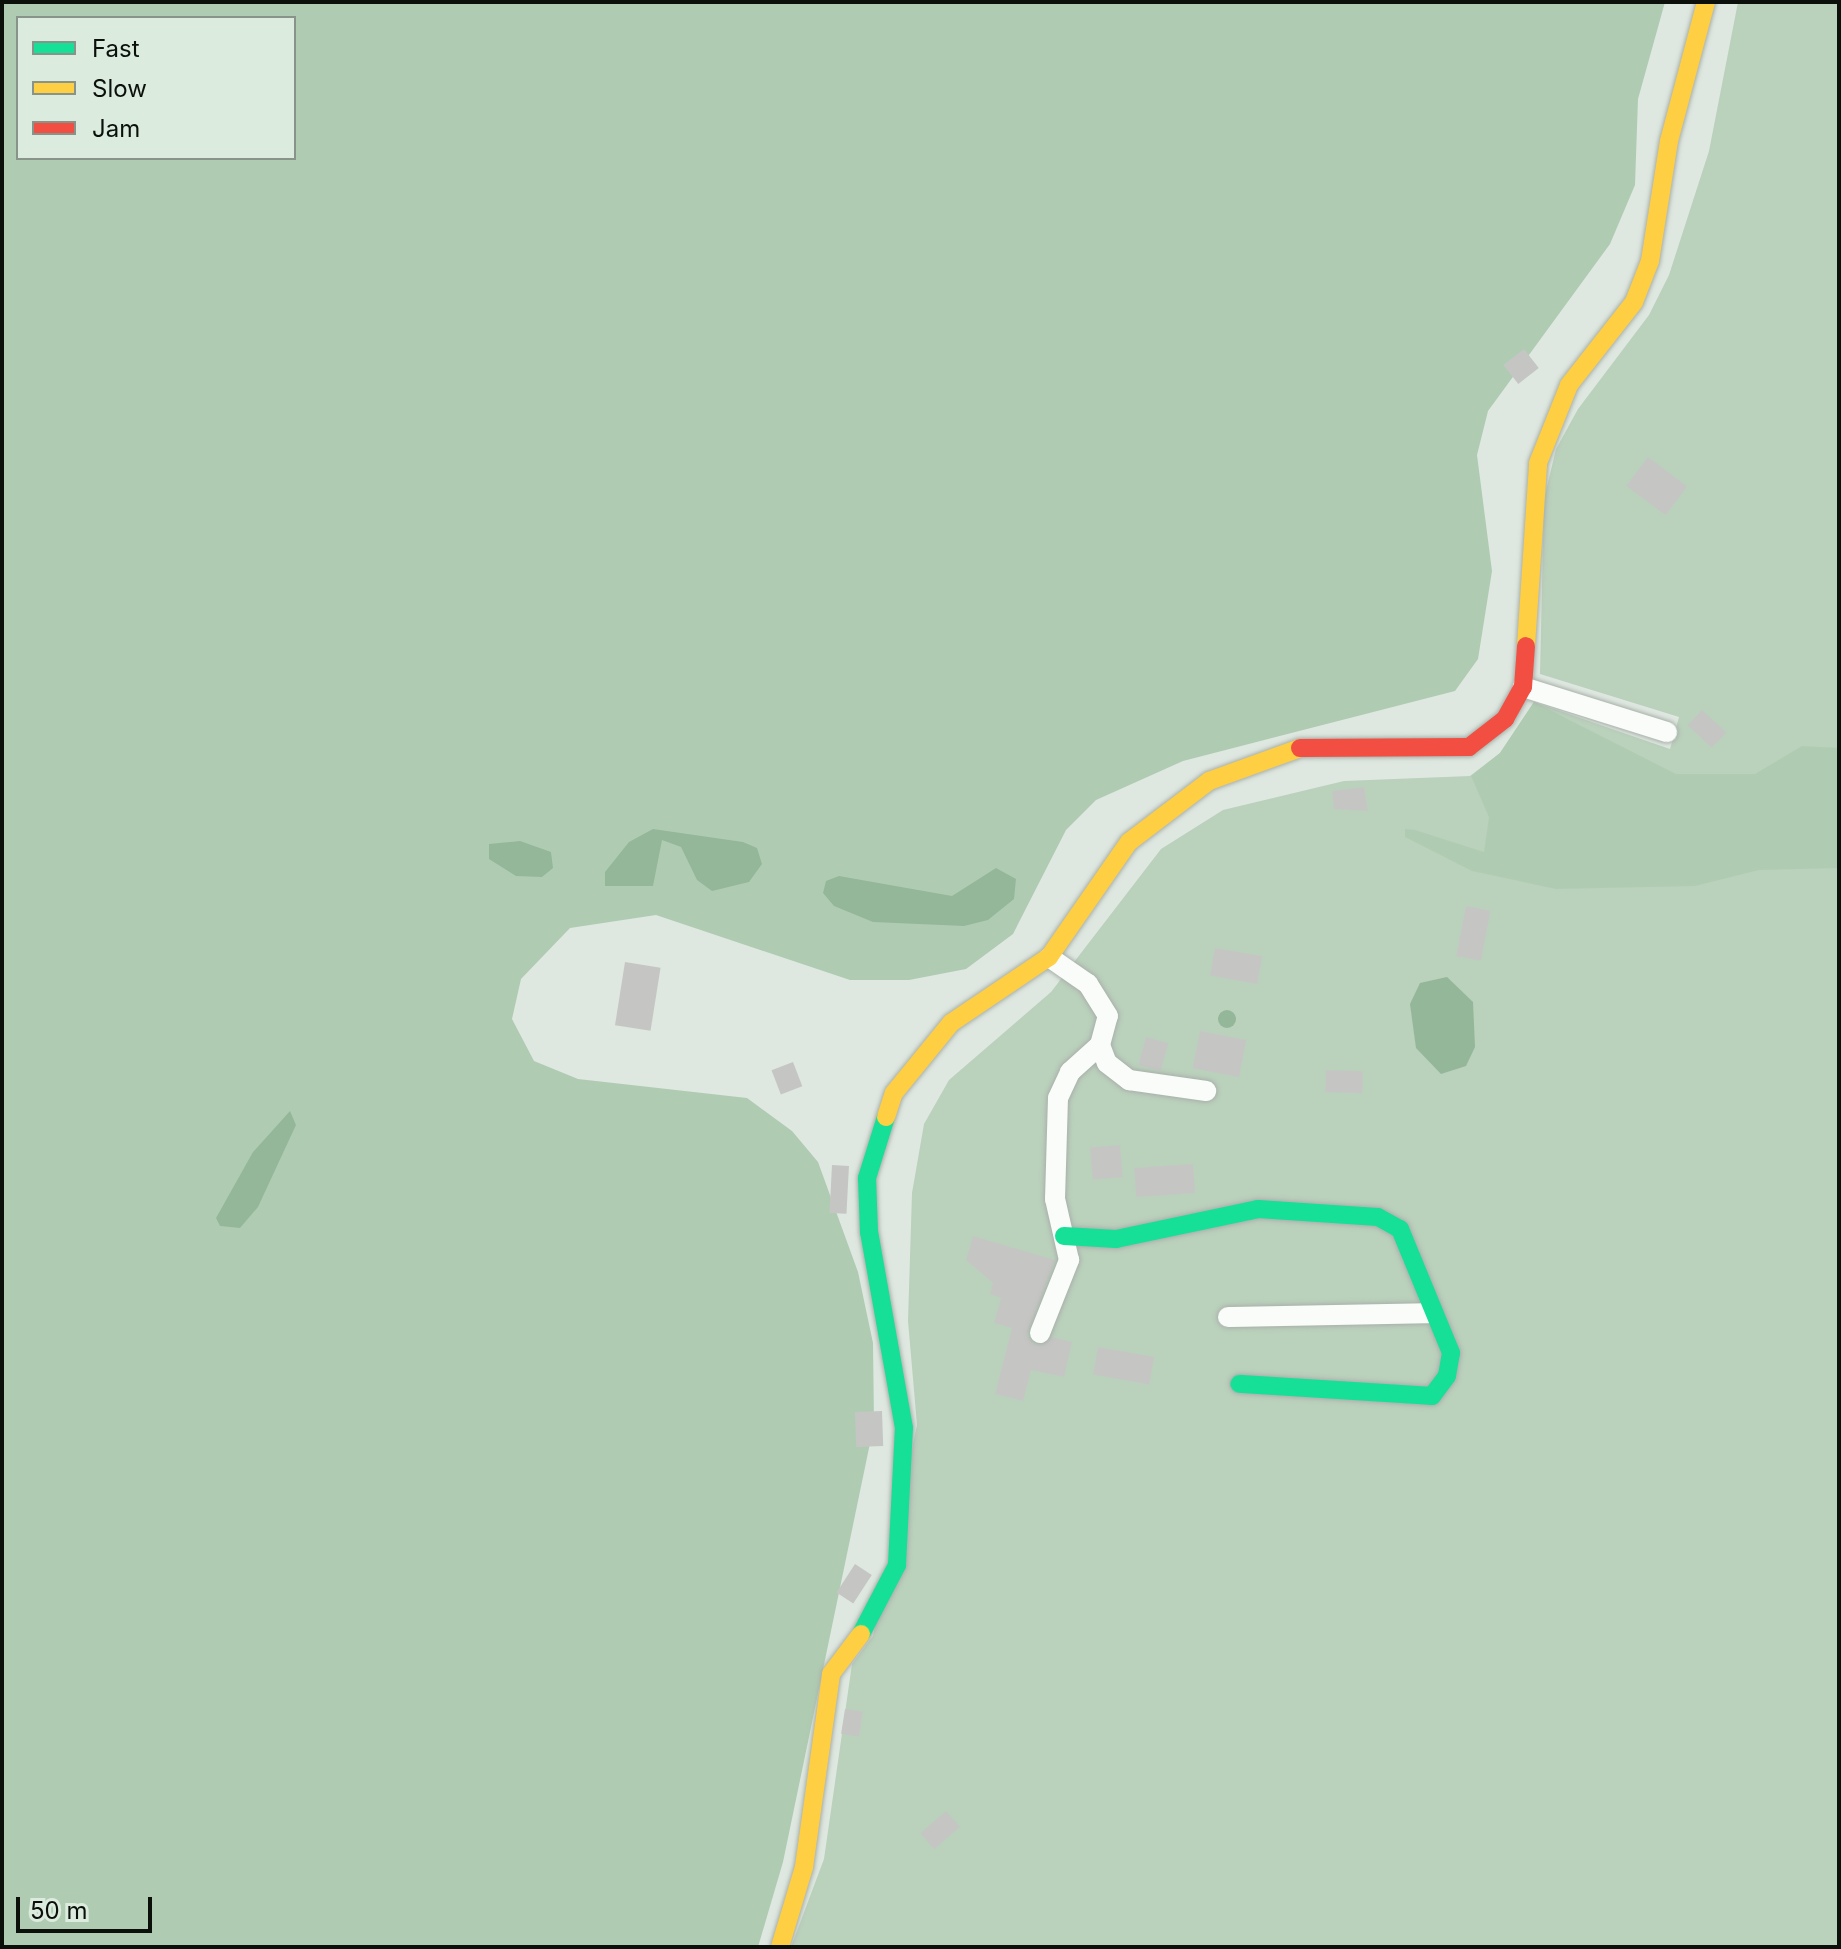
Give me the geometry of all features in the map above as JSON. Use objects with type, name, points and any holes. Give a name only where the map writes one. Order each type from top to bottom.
[{"type":"street","points":[[780,1947],[804,1867],[831,1674],[883,1603],[897,1565],[904,1428],[869,1232],[867,1178],[877,1130],[919,1056],[951,1023],[1049,957],[1129,842],[1209,781],[1294,748],[1469,747],[1493,733],[1523,687],[1538,463],[1569,385],[1634,302],[1650,261],[1669,141],[1706,2]]},
{"type":"street","points":[[1523,687],[1667,732]]},
{"type":"street","points":[[1040,1333],[1067,1279],[1053,1162],[1058,1098],[1070,1072],[1100,1045],[1108,1016],[1100,999],[1049,957]]},
{"type":"street","points":[[1100,1045],[1111,1067],[1129,1080],[1206,1091]]},
{"type":"street","points":[[1064,1236],[1116,1239],[1258,1209],[1378,1217],[1410,1243],[1429,1313],[1451,1364],[1432,1396],[1239,1384]]},
{"type":"street","points":[[1228,1317],[1429,1313]]},
{"type":"shaded area","points":[[2,2],[1665,2],[1638,99],[1635,185],[1610,244],[1488,411],[1477,455],[1492,571],[1478,659],[1455,691],[1183,761],[1096,800],[1066,830],[1013,934],[966,969],[909,980],[850,980],[656,915],[570,928],[521,979],[512,1019],[534,1061],[578,1079],[747,1098],[792,1131],[818,1162],[858,1272],[873,1343],[874,1424],[783,1862],[758,1947],[2,1947]]},
{"type":"shaded area","points":[[1738,2],[1839,2],[1839,1947],[791,1947],[824,1859],[852,1664],[873,1636],[917,1425],[908,1321],[912,1193],[924,1124],[949,1080],[1051,992],[1161,849],[1223,810],[1344,781],[1470,776],[1500,753],[1534,702],[1670,749],[1679,717],[1540,674],[1544,499],[1556,449],[1578,409],[1649,315],[1669,275],[1709,151]]},
{"type":"shaded area","points":[[1534,702],[1676,774],[1755,774],[1802,746],[1839,748],[1839,868],[1759,870],[1695,886],[1556,889],[1472,871],[1405,837],[1405,829],[1415,830],[1484,852],[1489,817],[1471,776],[1500,753]]},
{"type":"shaded area","points":[[653,829],[743,842],[757,848],[762,864],[749,882],[712,891],[697,880],[681,847],[662,840],[653,886],[605,886],[605,872],[629,842]]},
{"type":"shaded area","points":[[520,841],[551,852],[553,868],[542,877],[516,876],[489,859],[489,844]]},
{"type":"shaded area","points":[[996,868],[1016,879],[1014,899],[988,920],[964,926],[873,922],[834,906],[823,893],[826,881],[839,876],[952,896]]},
{"type":"shaded area","points":[[1447,977],[1473,1002],[1475,1047],[1466,1066],[1441,1074],[1416,1048],[1410,1004],[1420,983]]},
{"type":"shaded area","points":[[1227,1010],[1236,1019],[1227,1028],[1218,1019]]},
{"type":"shaded area","points":[[290,1111],[296,1125],[258,1207],[240,1228],[220,1226],[216,1218],[253,1152]]},
{"type":"building","points":[[1524,349],[1539,368],[1518,384],[1504,365]]},
{"type":"building","points":[[1648,457],[1687,486],[1665,515],[1626,486]]},
{"type":"building","points":[[1702,710],[1726,733],[1712,748],[1688,725]]},
{"type":"building","points":[[1364,787],[1368,811],[1334,809],[1332,791]]},
{"type":"building","points":[[1466,906],[1491,911],[1481,961],[1456,956]]},
{"type":"building","points":[[1215,948],[1262,956],[1257,984],[1210,976]]},
{"type":"building","points":[[625,962],[661,968],[651,1031],[615,1025]]},
{"type":"building","points":[[1200,1031],[1246,1040],[1239,1077],[1193,1068]]},
{"type":"building","points":[[1146,1037],[1168,1043],[1161,1071],[1138,1065]]},
{"type":"building","points":[[793,1062],[802,1086],[781,1095],[772,1070]]},
{"type":"building","points":[[1326,1070],[1363,1071],[1362,1093],[1325,1092]]},
{"type":"building","points":[[1120,1145],[1123,1177],[1093,1179],[1090,1148]]},
{"type":"building","points":[[1193,1164],[1195,1193],[1136,1197],[1134,1168]]},
{"type":"building","points":[[832,1165],[849,1166],[846,1214],[829,1213]]},
{"type":"building","points":[[973,1236],[1055,1260],[1027,1336],[1036,1345],[1052,1337],[1072,1342],[1064,1377],[1031,1370],[1023,1401],[995,1394],[1012,1328],[994,1323],[1001,1298],[990,1294],[993,1283],[966,1260]]},
{"type":"building","points":[[1098,1347],[1154,1357],[1149,1384],[1093,1375]]},
{"type":"building","points":[[882,1411],[883,1446],[856,1447],[855,1412]]},
{"type":"building","points":[[855,1564],[872,1575],[853,1603],[836,1593]]},
{"type":"building","points":[[845,1709],[863,1712],[859,1737],[841,1734]]},
{"type":"building","points":[[946,1811],[960,1827],[934,1849],[920,1833]]},
{"type":"traffic: fast","points":[[861,1634],[897,1565],[904,1428],[869,1232],[867,1178],[886,1117]]},
{"type":"traffic: fast","points":[[1064,1236],[1116,1239],[1258,1209],[1378,1217],[1400,1229],[1451,1353],[1447,1376],[1432,1396],[1239,1384]]},
{"type":"traffic: slow","points":[[1526,646],[1538,463],[1569,385],[1634,302],[1650,261],[1669,141],[1706,2]]},
{"type":"traffic: slow","points":[[886,1117],[894,1093],[951,1023],[1049,957],[1129,842],[1209,781],[1300,748]]},
{"type":"traffic: slow","points":[[780,1947],[804,1867],[831,1674],[861,1634]]},
{"type":"traffic: jam","points":[[1300,748],[1469,747],[1505,719],[1523,687],[1526,646]]}]
